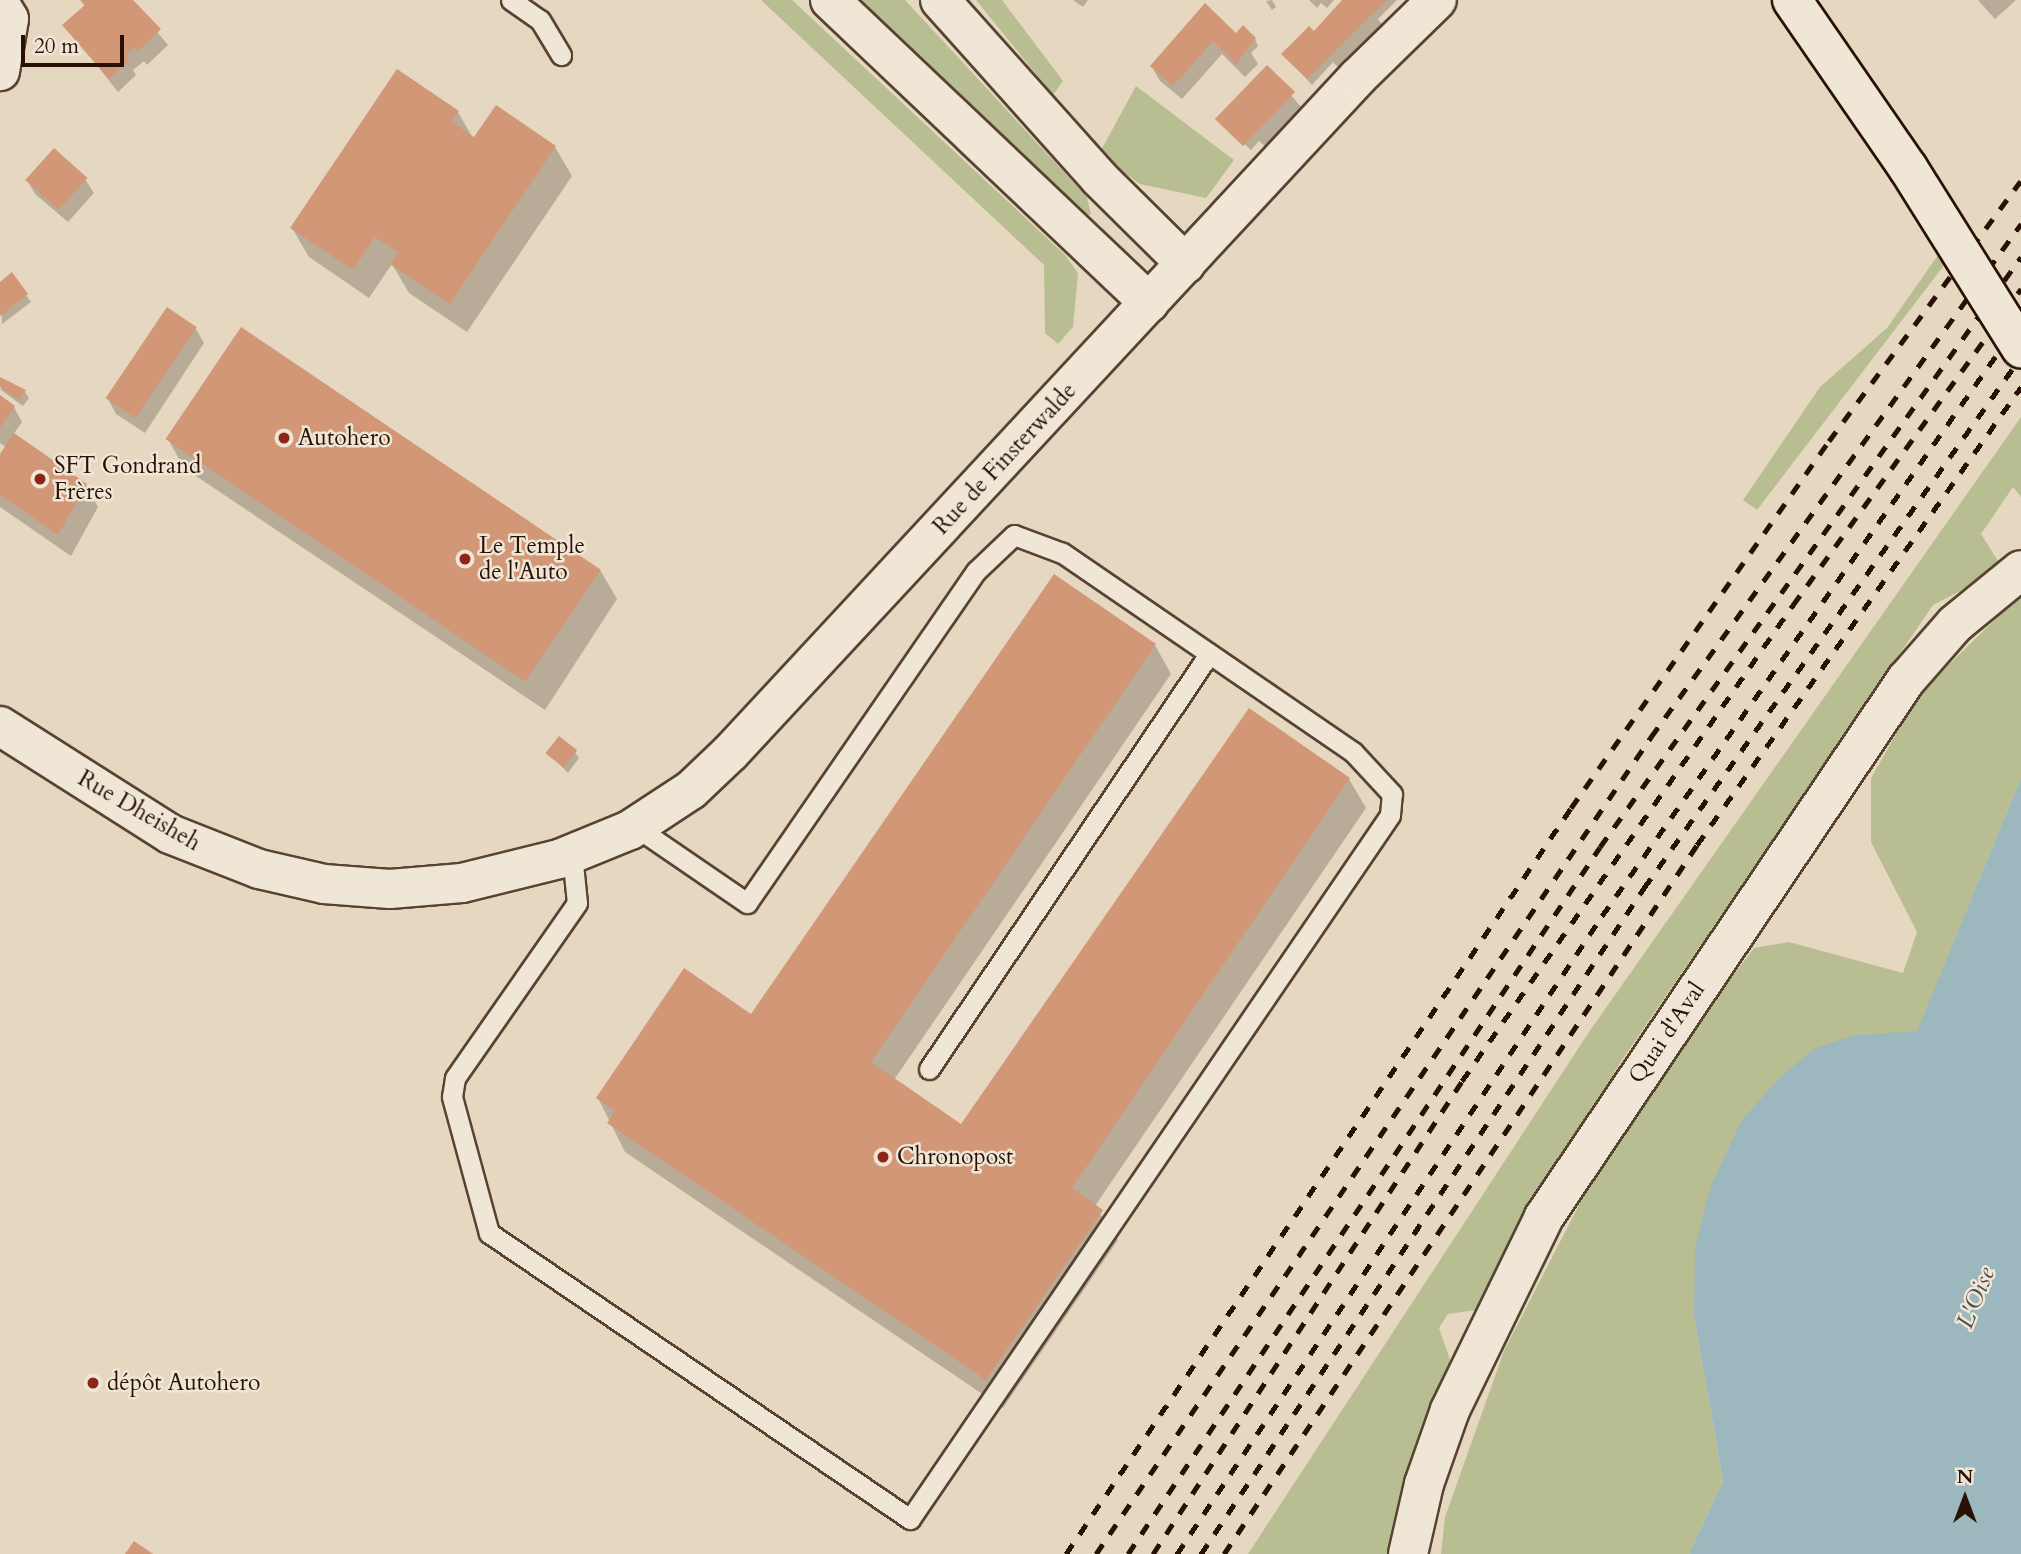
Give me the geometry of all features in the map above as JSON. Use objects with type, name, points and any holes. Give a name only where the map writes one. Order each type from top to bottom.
[{"type":"street","points":[[830,0],[1149,303]]},
{"type":"street","points":[[940,0],[1099,177],[1186,264]]},
{"type":"street","name":"Rue de Finsterwalde","points":[[536,866],[636,827],[691,790],[723,760],[1358,77],[1437,0]]},
{"type":"street","points":[[1792,0],[1908,168],[2021,348]]},
{"type":"street","points":[[0,71],[9,32],[3,4]]},
{"type":"street","name":"Quai d'Aval","points":[[1408,1554],[1424,1484],[1450,1410],[1544,1217],[1906,680],[1955,624],[2021,570]]},
{"type":"street","name":"Rue Dheisheh","points":[[0,726],[170,834],[283,875],[345,886],[411,889],[462,883],[536,866]]},
{"type":"lane","points":[[511,0],[540,20],[561,55]]},
{"type":"lane","points":[[572,854],[577,903],[455,1078],[452,1097],[489,1233],[910,1519],[1390,815],[1392,794],[1353,752],[1062,553],[1014,535],[976,571],[747,903],[636,827]]},
{"type":"lane","points":[[929,1069],[1209,654]]},
{"type":"green space","points":[[761,0],[792,0],[1065,255],[1078,273],[1073,327],[1058,344],[1045,333],[1044,265]]},
{"type":"green space","points":[[853,0],[905,0],[1087,197],[1091,215],[1084,213]]},
{"type":"green space","points":[[976,0],[1002,0],[1063,81],[1053,95]]},
{"type":"green space","points":[[1136,86],[1234,160],[1206,198],[1140,184],[1099,154]]},
{"type":"green space","points":[[1938,255],[1945,264],[1757,510],[1743,500],[1820,387],[1887,328]]},
{"type":"green space","points":[[2021,417],[2021,497],[2013,487],[1981,534],[2003,569],[1933,605],[1620,1063],[1476,1310],[1448,1314],[1439,1328],[1454,1371],[1402,1554],[1248,1554],[1589,1032]]},
{"type":"green space","points":[[2021,594],[2021,778],[1917,1032],[1854,1035],[1694,1316],[1723,1481],[1689,1554],[1441,1554],[1445,1517],[1504,1351],[1581,1201],[1698,1022],[1754,948],[1789,942],[1903,973],[1917,932],[1871,842],[1871,778],[1919,694]]},
{"type":"water","name":"L'Oise","points":[[2021,778],[2021,1554],[1689,1554],[1723,1481],[1694,1316],[1695,1247],[1711,1185],[1742,1120],[1780,1077],[1814,1049],[1854,1035],[1917,1031]]},
{"type":"building","points":[[80,0],[133,0],[161,29],[138,51],[134,47],[126,55],[129,60],[109,79],[62,25],[85,5]]},
{"type":"building","points":[[1342,0],[1387,0],[1307,79],[1281,54],[1309,26],[1314,31]]},
{"type":"building","points":[[1205,3],[1236,33],[1243,25],[1256,38],[1236,64],[1213,41],[1173,86],[1150,66]]},
{"type":"building","points":[[1267,65],[1295,92],[1243,146],[1215,119]]},
{"type":"building","points":[[397,69],[459,111],[451,122],[474,137],[496,105],[556,146],[450,304],[390,264],[398,252],[375,237],[353,270],[290,228]]},
{"type":"building","points":[[54,148],[87,178],[59,210],[25,180]]},
{"type":"building","points":[[12,272],[28,294],[0,316],[0,282]]},
{"type":"building","points":[[167,307],[197,327],[135,418],[105,398]]},
{"type":"building","points":[[241,327],[601,570],[525,682],[166,439]]},
{"type":"building","points":[[0,377],[26,390],[19,400],[0,387]]},
{"type":"building","points":[[0,395],[15,406],[0,428]]},
{"type":"building","points":[[14,433],[87,484],[58,535],[0,495],[0,454]]},
{"type":"building","points":[[1054,574],[1156,644],[871,1062],[961,1124],[1249,708],[1350,778],[1072,1188],[1103,1210],[986,1380],[607,1123],[615,1111],[596,1098],[684,968],[751,1014]]},
{"type":"building","points":[[559,736],[577,750],[564,767],[545,753]]},
{"type":"building","points":[[134,1541],[153,1554],[125,1554]]},
{"type":"railway","points":[[1066,1554],[1571,808],[1829,441],[2021,181]]},
{"type":"railway","points":[[1096,1554],[1651,737],[2021,224]]},
{"type":"railway","points":[[1128,1554],[1600,847],[2021,257]]},
{"type":"railway","points":[[1153,1554],[1462,1081],[1793,605],[2021,289]]},
{"type":"railway","points":[[1177,1554],[1602,916],[2021,320]]},
{"type":"railway","points":[[1201,1554],[1644,888],[2021,357]]},
{"type":"railway","points":[[1224,1554],[1697,845],[2021,387]]},
{"type":"place","name":"Autohero","points":[[284,438]]},
{"type":"place","name":"SFT Gondrand Frères","points":[[40,479]]},
{"type":"place","name":"Le Temple de l'Auto","points":[[465,559]]},
{"type":"place","name":"Chronopost","points":[[883,1157]]},
{"type":"place","name":"dépôt Autohero","points":[[93,1383]]}]
